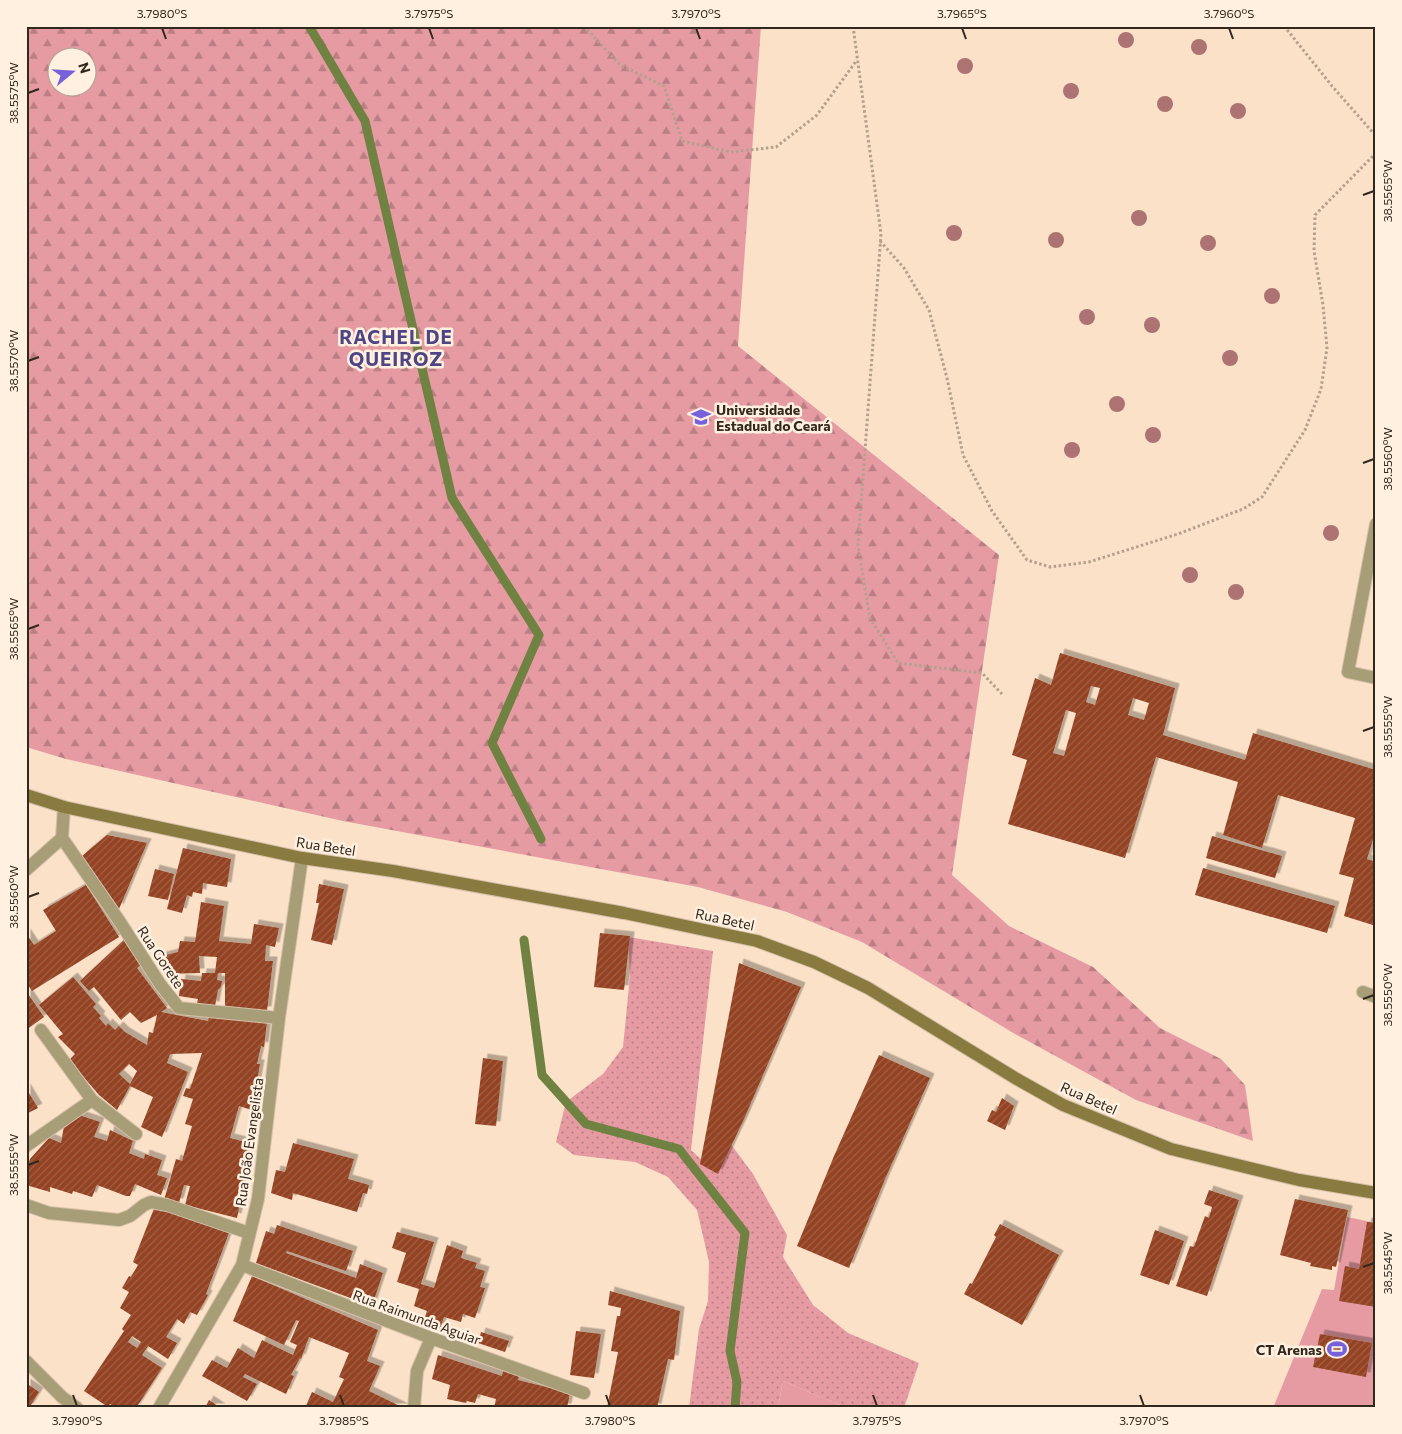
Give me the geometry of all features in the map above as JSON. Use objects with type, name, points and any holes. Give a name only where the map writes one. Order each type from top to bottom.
[{"type":"street","points":[[1376,524],[1348,672],[1376,678]]},
{"type":"street","name":"Rua Betel","points":[[26,795],[64,807],[302,858],[393,871],[624,913],[757,941],[814,962],[868,988],[1015,1078],[1063,1105],[1171,1150],[1298,1180],[1376,1193]]},
{"type":"street","points":[[26,870],[62,838],[64,807]]},
{"type":"street","name":"Rua Gorete","points":[[62,838],[160,984],[179,1008],[279,1018]]},
{"type":"street","name":"Rua João Evangelista","points":[[159,1408],[242,1266],[258,1199],[279,1018],[302,858]]},
{"type":"street","points":[[1363,992],[1376,997]]},
{"type":"street","points":[[41,1030],[92,1100],[136,1134]]},
{"type":"street","points":[[26,1146],[92,1100]]},
{"type":"street","points":[[26,1205],[49,1213],[119,1220],[130,1216],[151,1202],[176,1207],[249,1233]]},
{"type":"street","name":"Rua Raimunda Aguiar","points":[[242,1266],[431,1338],[584,1393]]},
{"type":"street","points":[[414,1408],[417,1371],[431,1338]]},
{"type":"street","points":[[26,1361],[59,1403],[77,1408]]},
{"type":"path","points":[[584,26],[620,65],[664,86],[682,141],[731,152],[776,147],[818,115],[857,60]]},
{"type":"path","points":[[853,26],[881,234],[858,545],[870,618],[898,663],[982,673],[1002,694]]},
{"type":"path","points":[[1284,26],[1332,86],[1376,136]]},
{"type":"path","points":[[880,241],[904,268],[929,310],[947,378],[963,455],[992,511],[1026,560],[1050,567],[1089,562],[1243,510],[1262,497],[1305,430],[1322,389],[1327,348],[1323,306],[1314,251],[1314,215],[1376,153]]},
{"type":"green space","points":[[26,26],[761,26],[738,346],[999,555],[952,875],[1009,926],[1093,967],[1160,1028],[1221,1059],[1245,1085],[1253,1141],[1136,1100],[1015,1034],[862,942],[787,912],[698,887],[343,821],[66,759],[26,747]]},
{"type":"green space","points":[[628,937],[713,951],[691,1150],[715,1172],[727,1139],[753,1174],[787,1235],[783,1257],[813,1305],[848,1333],[919,1363],[904,1408],[847,1408],[783,1381],[778,1408],[689,1408],[699,1329],[708,1301],[709,1262],[697,1210],[668,1177],[635,1162],[574,1155],[556,1142],[566,1102],[603,1074],[623,1047],[630,976]]},
{"type":"green space","name":"CT Arenas","points":[[1347,1217],[1376,1223],[1376,1408],[1273,1408],[1322,1289],[1334,1290]]},
{"type":"green space","points":[[783,1381],[847,1408],[778,1408]]},
{"type":"building","points":[[1060,653],[1175,688],[1163,735],[1245,760],[1253,733],[1376,770],[1376,830],[1367,859],[1376,862],[1376,926],[1344,916],[1354,878],[1339,874],[1355,818],[1278,795],[1262,848],[1223,835],[1238,782],[1156,757],[1125,858],[1008,824],[1027,760],[1012,755],[1035,678],[1051,685]],"holes":[[[1091,686],[1100,688],[1095,705],[1086,702]],[[1133,698],[1149,703],[1144,720],[1128,715]],[[1066,710],[1076,713],[1064,756],[1053,753]]]},
{"type":"building","points":[[107,835],[147,843],[119,909],[82,856]]},
{"type":"building","points":[[1212,836],[1282,856],[1275,878],[1206,858]]},
{"type":"building","points":[[183,848],[231,859],[227,887],[203,883],[202,894],[193,892],[192,897],[187,895],[182,913],[167,909]]},
{"type":"building","points":[[1203,868],[1335,906],[1327,933],[1195,895]]},
{"type":"building","points":[[155,869],[174,874],[168,900],[148,896]]},
{"type":"building","points":[[319,884],[344,889],[332,945],[311,940],[319,903],[316,903]]},
{"type":"building","points":[[86,885],[119,937],[32,991],[26,982],[26,933],[34,945],[56,931],[43,910]]},
{"type":"building","points":[[201,902],[224,906],[219,941],[251,944],[254,924],[279,928],[275,947],[266,945],[265,961],[273,961],[267,1011],[225,1007],[225,973],[218,973],[217,980],[222,981],[215,1006],[197,1003],[198,999],[179,996],[181,979],[201,981],[202,973],[215,973],[217,957],[199,956],[200,973],[165,974],[154,958],[178,952],[180,941],[195,942]]},
{"type":"building","points":[[600,933],[630,936],[624,990],[594,987]]},
{"type":"building","points":[[125,939],[143,963],[137,968],[167,1008],[161,1012],[208,1021],[209,1017],[267,1022],[264,1047],[261,1046],[257,1064],[260,1064],[256,1087],[259,1088],[255,1111],[239,1106],[230,1138],[250,1143],[237,1218],[185,1205],[190,1186],[184,1185],[179,1203],[164,1200],[176,1159],[182,1161],[192,1126],[185,1124],[193,1099],[183,1096],[186,1088],[190,1089],[202,1053],[170,1054],[167,1063],[188,1072],[162,1137],[141,1127],[153,1097],[130,1086],[117,1110],[99,1095],[69,1060],[75,1054],[58,1037],[63,1034],[39,1005],[73,977],[96,1004],[93,1007],[101,1016],[99,1018],[106,1026],[108,1023],[115,1030],[119,1026],[125,1032],[147,1045],[149,1032],[153,1033],[157,1015],[141,1023],[130,1012],[121,1020],[94,987],[89,991],[80,981]],"holes":[[[129,1064],[137,1071],[130,1084],[119,1074]]]},
{"type":"building","points":[[739,963],[801,987],[718,1174],[700,1164]]},
{"type":"building","points":[[26,991],[44,1017],[26,1030]]},
{"type":"building","points":[[879,1055],[930,1078],[885,1179],[849,1268],[797,1246],[834,1156]]},
{"type":"building","points":[[483,1058],[503,1061],[496,1126],[475,1124]]},
{"type":"building","points":[[26,1088],[38,1108],[26,1114]]},
{"type":"building","points":[[1002,1098],[1014,1106],[1005,1130],[987,1121],[992,1110],[996,1112]]},
{"type":"building","points":[[79,1115],[100,1122],[94,1137],[107,1141],[110,1130],[133,1141],[129,1153],[144,1159],[145,1154],[162,1160],[157,1175],[167,1178],[161,1195],[135,1184],[130,1196],[97,1185],[92,1197],[73,1191],[72,1194],[50,1187],[50,1192],[26,1185],[26,1171],[30,1159],[49,1138],[61,1143],[64,1126]]},
{"type":"building","points":[[293,1143],[354,1159],[348,1179],[369,1185],[367,1194],[363,1193],[357,1212],[293,1193],[292,1200],[271,1193],[276,1170],[285,1172]]},
{"type":"building","points":[[1209,1190],[1239,1200],[1207,1296],[1176,1286],[1190,1246],[1194,1247],[1205,1216],[1209,1218],[1212,1207],[1204,1204]]},
{"type":"building","points":[[1295,1199],[1348,1210],[1336,1267],[1332,1266],[1332,1270],[1310,1266],[1311,1263],[1280,1255]]},
{"type":"building","points":[[155,1206],[229,1233],[206,1294],[208,1295],[197,1315],[190,1312],[184,1324],[177,1319],[166,1337],[177,1343],[168,1359],[148,1346],[142,1355],[162,1368],[136,1408],[116,1408],[110,1404],[108,1407],[84,1391],[124,1331],[122,1329],[131,1315],[120,1308],[129,1292],[122,1288],[138,1265],[133,1262]],"holes":[[[132,1336],[141,1342],[137,1348],[128,1342]]]},
{"type":"building","points":[[1367,1222],[1376,1223],[1376,1307],[1339,1301],[1345,1266],[1359,1269]]},
{"type":"building","points":[[1000,1224],[1059,1255],[1022,1325],[964,1294],[970,1283],[972,1284],[996,1237],[994,1235]]},
{"type":"building","points":[[277,1225],[353,1251],[346,1271],[287,1251],[286,1253],[356,1278],[360,1264],[383,1273],[372,1306],[256,1263],[266,1231],[274,1234]]},
{"type":"building","points":[[1155,1230],[1184,1241],[1169,1285],[1140,1275]]},
{"type":"building","points":[[397,1232],[434,1242],[421,1284],[434,1288],[447,1245],[463,1251],[461,1258],[477,1263],[475,1268],[485,1271],[480,1287],[485,1288],[475,1318],[463,1314],[461,1322],[444,1317],[440,1329],[423,1323],[427,1311],[414,1306],[419,1289],[397,1282],[406,1253],[392,1248]]},
{"type":"building","points":[[252,1276],[378,1330],[367,1361],[380,1366],[369,1391],[404,1408],[338,1408],[332,1405],[331,1408],[305,1408],[312,1392],[333,1402],[344,1379],[339,1377],[349,1353],[309,1337],[301,1359],[291,1375],[294,1376],[286,1394],[245,1374],[243,1377],[257,1384],[247,1401],[202,1376],[212,1360],[227,1368],[238,1348],[254,1358],[262,1340],[293,1355],[297,1345],[290,1342],[299,1321],[296,1320],[284,1345],[233,1321]]},
{"type":"building","points":[[610,1291],[680,1311],[674,1360],[668,1359],[657,1408],[607,1408],[618,1352],[611,1351],[617,1316],[620,1316],[621,1308],[608,1305]]},
{"type":"building","points":[[576,1331],[601,1334],[594,1378],[570,1375]]},
{"type":"building","points":[[481,1332],[509,1341],[505,1352],[478,1343]]},
{"type":"building","points":[[1320,1334],[1372,1343],[1366,1377],[1313,1367]]},
{"type":"building","points":[[438,1355],[502,1376],[503,1371],[519,1376],[518,1380],[570,1393],[567,1408],[494,1408],[496,1399],[478,1394],[475,1403],[447,1399],[450,1385],[432,1379]]},
{"type":"building","points":[[26,1383],[39,1392],[29,1408],[26,1408]]},
{"type":"building","points":[[209,1400],[221,1408],[205,1408]]},
{"type":"waterway","points":[[309,26],[365,121],[452,498],[539,635],[492,743],[541,839]]},
{"type":"waterway","points":[[524,940],[542,1075],[586,1124],[679,1149],[745,1233],[730,1351],[737,1382],[735,1408]]},
{"type":"place","name":"Universidade Estadual do Ceará","points":[[701,417]]},
{"type":"place","name":"CT Arenas","points":[[1337,1349]]},
{"type":"district","name":"RACHEL DE QUEIROZ","points":[[396,347]]}]
